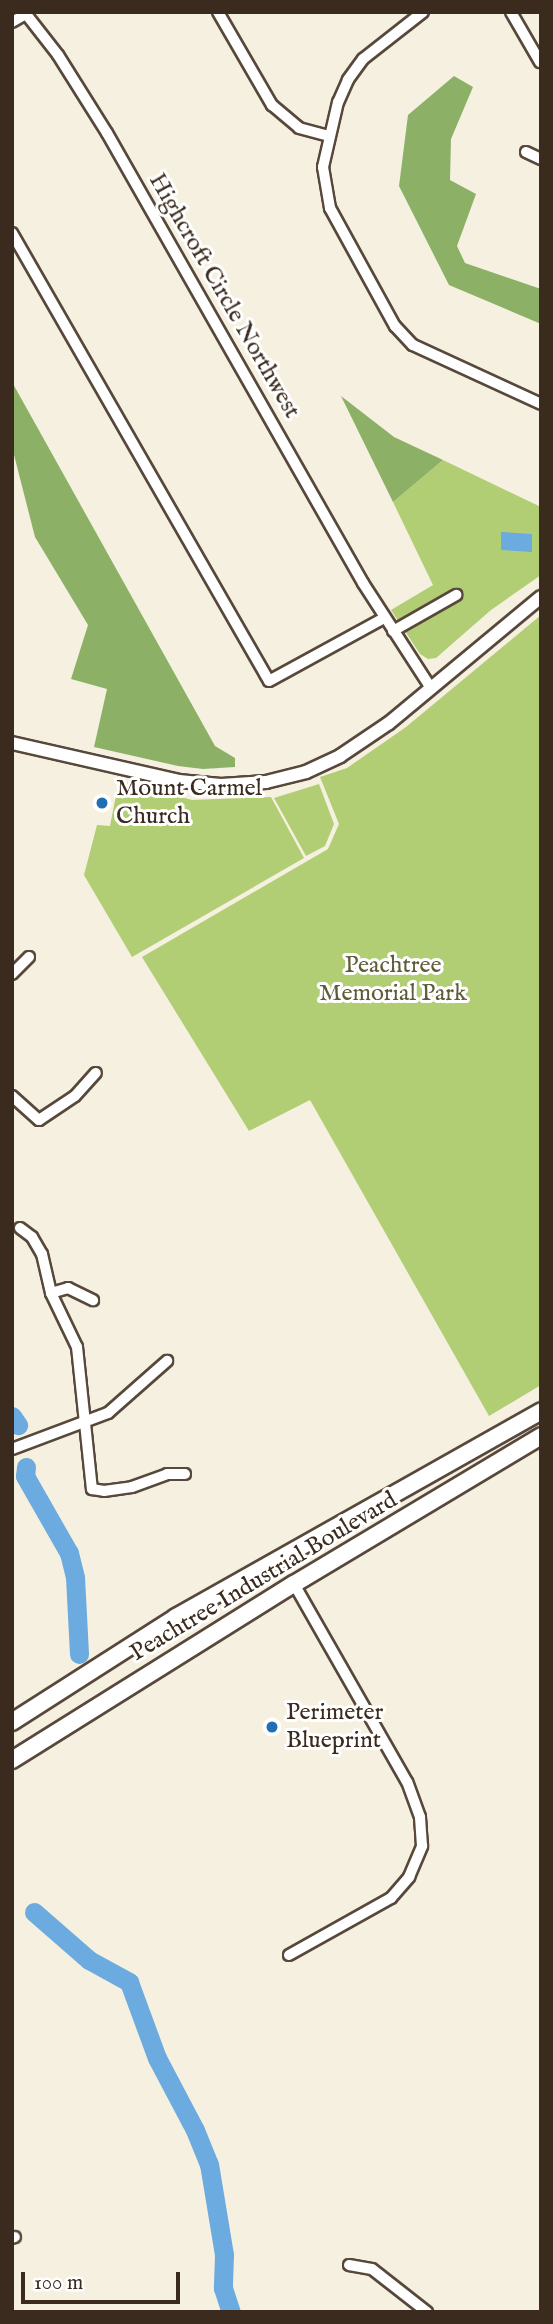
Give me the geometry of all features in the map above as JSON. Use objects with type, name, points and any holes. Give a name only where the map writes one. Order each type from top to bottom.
[{"type":"highway","name":"Peachtree Industrial Boulevard","points":[[12,1722],[208,1598],[541,1411]]},
{"type":"highway","name":"Peachtree Industrial Boulevard","points":[[12,1760],[293,1584],[541,1436]]},
{"type":"street","points":[[218,12],[271,105],[299,128],[329,136]]},
{"type":"street","points":[[423,12],[363,59],[338,102],[323,167],[330,208],[395,326],[413,345],[541,404]]},
{"type":"street","points":[[511,12],[540,62]]},
{"type":"street","name":"Highcroft Circle Northwest","points":[[12,22],[26,14],[58,55],[107,133],[384,618],[431,688]]},
{"type":"street","points":[[526,152],[541,159]]},
{"type":"street","points":[[12,233],[269,681],[384,618]]},
{"type":"street","points":[[393,631],[456,595]]},
{"type":"street","points":[[12,743],[179,781],[221,785],[266,782],[306,772],[340,756],[389,723],[541,597]]},
{"type":"street","points":[[12,974],[29,957]]},
{"type":"street","points":[[12,1096],[39,1120],[75,1096],[96,1073]]},
{"type":"street","points":[[20,1228],[32,1237],[43,1254],[51,1293],[71,1332],[81,1361],[92,1489],[104,1491],[132,1487],[167,1474],[185,1474]]},
{"type":"street","points":[[51,1293],[68,1289],[93,1300]]},
{"type":"street","points":[[12,1449],[108,1413],[166,1361]]},
{"type":"street","points":[[289,1955],[391,1898],[409,1877],[422,1846],[420,1816],[407,1782],[293,1584]]},
{"type":"street","points":[[349,2265],[372,2269],[427,2312]]},
{"type":"green space","points":[[454,76],[473,87],[451,139],[450,180],[476,194],[457,246],[465,263],[541,289],[541,324],[449,285],[399,186],[408,115]]},
{"type":"green space","points":[[12,382],[215,746],[235,758],[235,767],[203,769],[178,766],[94,747],[107,689],[71,679],[88,625],[35,537],[12,447]]},
{"type":"green space","points":[[341,396],[394,437],[443,460],[393,502]]},
{"type":"green space","points":[[443,460],[541,507],[541,575],[491,610],[436,658],[428,659],[420,654],[391,610],[433,585],[393,502]]},
{"type":"green space","name":"Peachtree Memorial Park","points":[[541,615],[541,1385],[489,1416],[310,1100],[249,1131],[142,957],[328,849],[339,824],[320,777],[347,768],[406,727]]},
{"type":"green space","points":[[119,780],[192,800],[271,797],[304,858],[132,957],[84,875],[97,825],[110,826]]},
{"type":"green space","points":[[319,784],[334,824],[325,846],[306,856],[274,798]]},
{"type":"water","points":[[501,532],[532,534],[532,552],[501,550]]},
{"type":"waterway","points":[[12,1416],[18,1425]]},
{"type":"waterway","points":[[26,1467],[25,1476],[69,1553],[75,1577],[79,1654]]},
{"type":"waterway","points":[[34,1912],[89,1960],[129,1982],[157,2058],[195,2130],[209,2164],[224,2255],[223,2288],[231,2312]]},
{"type":"place","name":"Mount Carmel Church","points":[[102,803]]},
{"type":"place","name":"Perimeter Blueprint","points":[[272,1727]]}]
